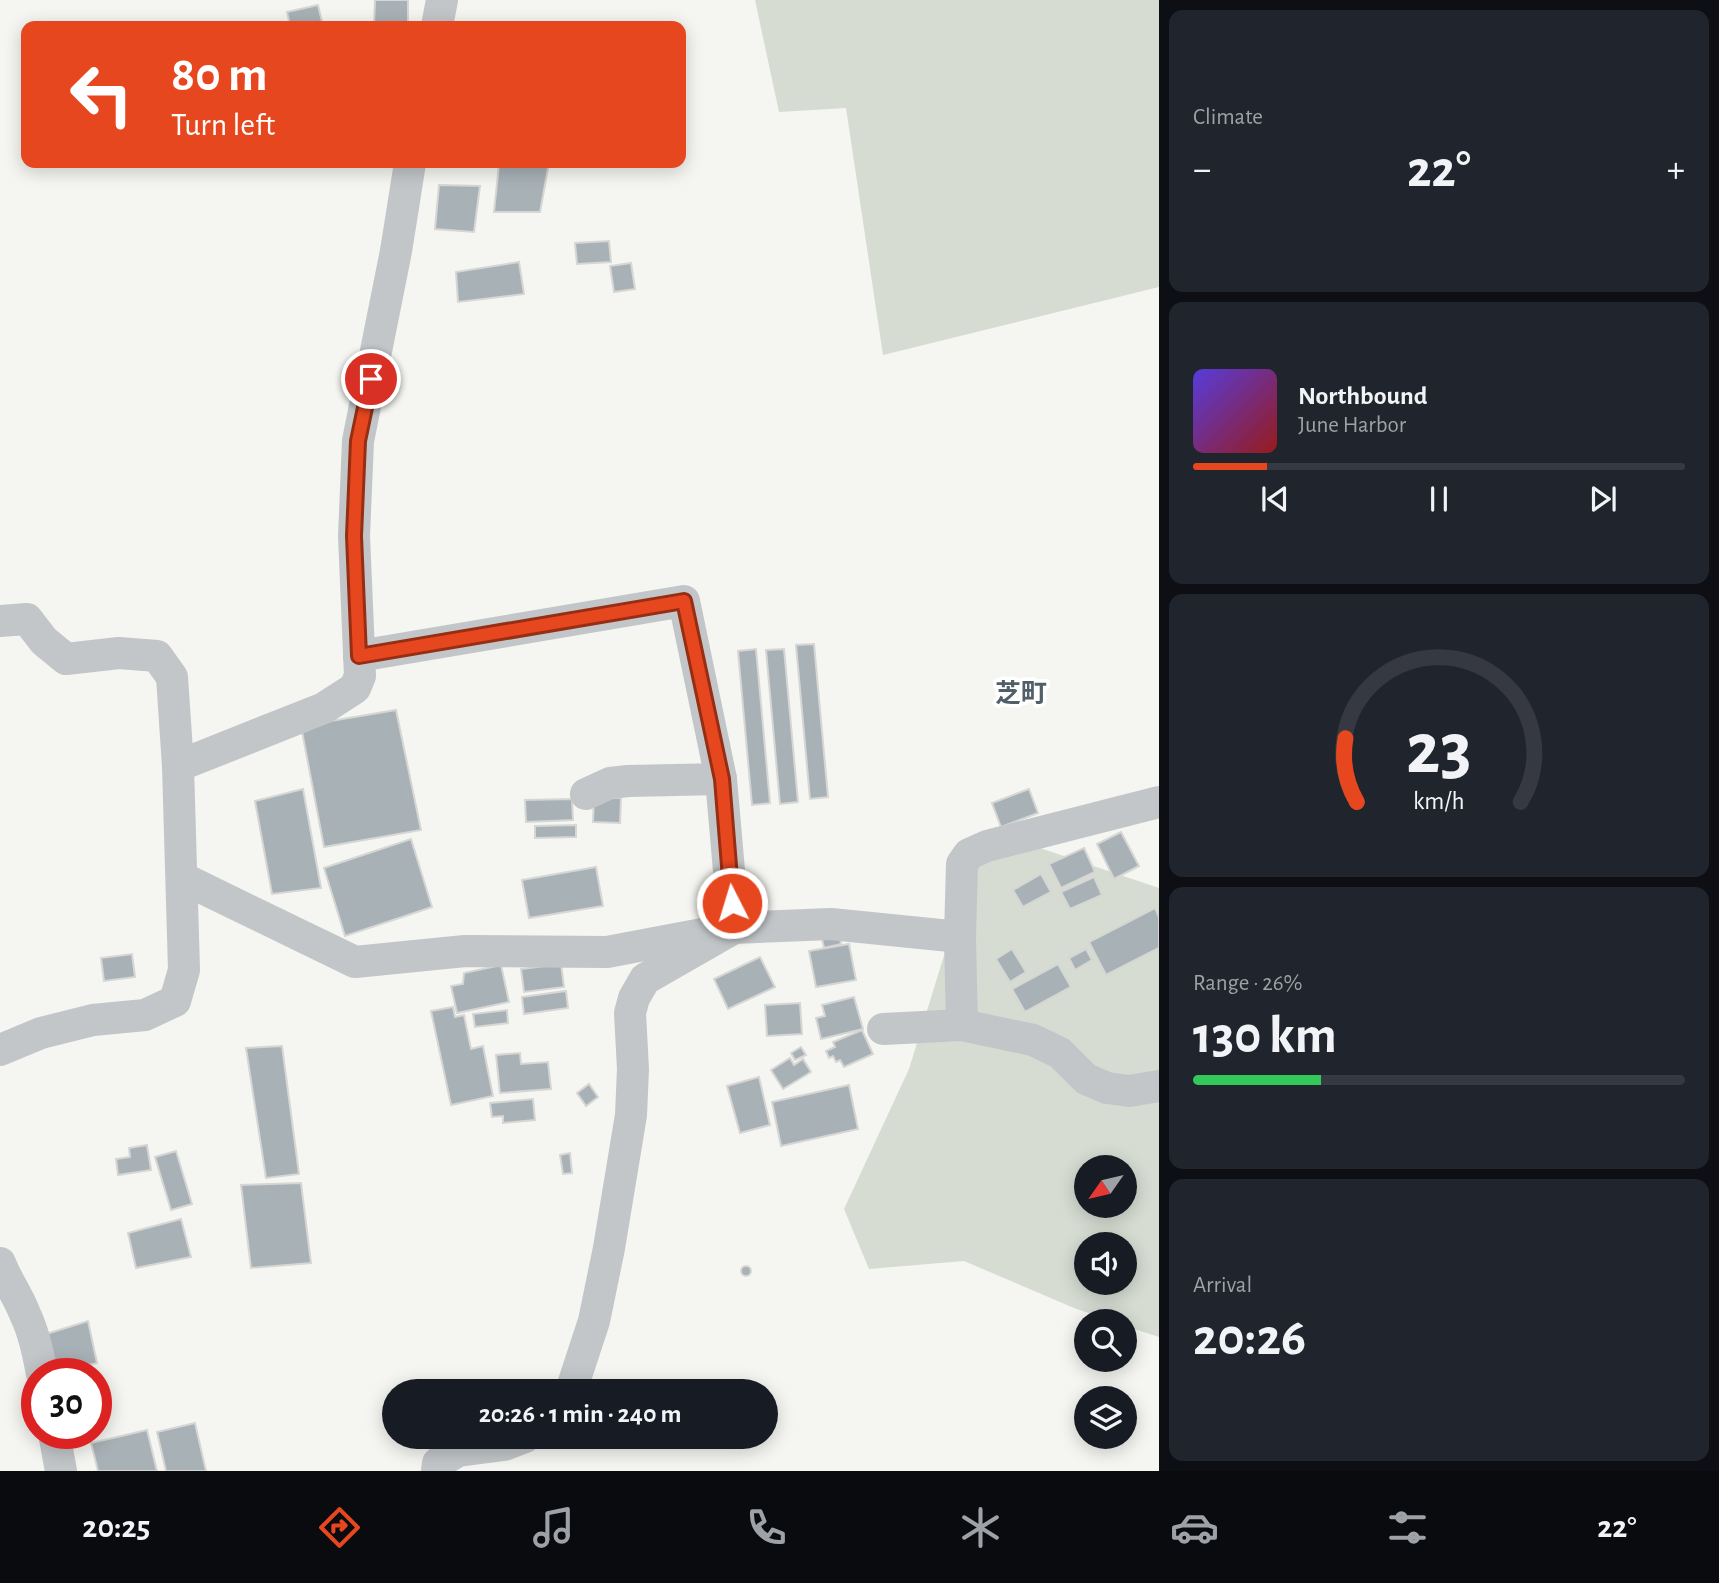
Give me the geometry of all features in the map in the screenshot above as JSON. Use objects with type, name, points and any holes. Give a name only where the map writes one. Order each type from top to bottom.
[{"type":"street","points":[[438,21],[442,0]]},
{"type":"street","points":[[178,766],[324,708],[355,688],[360,676],[354,536],[358,441],[396,251],[409,168]]},
{"type":"street","points":[[359,656],[684,601],[722,779],[734,928]]},
{"type":"street","points":[[0,621],[27,619],[44,641],[66,659],[119,653],[157,656],[172,677],[178,766],[184,970],[175,1001],[145,1015],[93,1020],[41,1033],[0,1050]]},
{"type":"street","points":[[586,794],[610,783],[628,781],[722,779]]},
{"type":"street","points":[[962,1025],[962,864],[969,854],[988,846],[1159,802]]},
{"type":"street","points":[[182,878],[355,962],[465,951],[607,952],[734,928],[831,924],[960,937]]},
{"type":"street","points":[[575,1379],[594,1321],[631,1115],[633,1069],[630,1013],[634,998],[645,979],[734,928]]},
{"type":"street","points":[[883,1029],[962,1025],[1033,1040],[1060,1053],[1086,1079],[1107,1088],[1129,1091],[1159,1086]]},
{"type":"street","points":[[3,1279],[24,1310],[35,1337],[39,1358]]},
{"type":"street","points":[[57,1449],[61,1471]]},
{"type":"street","points":[[436,1471],[438,1463],[458,1451],[473,1449]]},
{"type":"shaded area","points":[[755,0],[1159,0],[1159,287],[883,355],[846,108],[779,112]]},
{"type":"shaded area","points":[[1016,840],[1159,888],[1159,1337],[1137,1330],[1137,1309],[1077,1309],[964,1261],[869,1269],[844,1209],[909,1069],[971,868]]},
{"type":"building","points":[[375,0],[408,0],[408,21],[374,21]]},
{"type":"building","points":[[318,5],[322,21],[289,21],[287,12]]},
{"type":"building","points":[[499,168],[548,168],[540,212],[494,212]]},
{"type":"building","points":[[439,185],[480,186],[474,232],[435,229]]},
{"type":"building","points":[[609,241],[611,262],[577,264],[575,243]]},
{"type":"building","points":[[519,262],[524,294],[458,302],[456,272]]},
{"type":"building","points":[[631,263],[635,289],[614,292],[610,266]]},
{"type":"building","points":[[814,644],[828,797],[810,799],[796,645]]},
{"type":"building","points":[[756,649],[770,803],[752,805],[738,651]]},
{"type":"building","points":[[784,649],[798,802],[780,804],[766,650]]},
{"type":"building","points":[[396,710],[421,830],[324,847],[301,726]]},
{"type":"building","points":[[303,789],[321,888],[272,894],[255,801]]},
{"type":"building","points":[[1029,789],[1038,813],[1001,827],[992,803]]},
{"type":"building","points":[[594,798],[621,798],[620,823],[593,822]]},
{"type":"building","points":[[572,799],[573,820],[526,822],[525,800]]},
{"type":"building","points":[[576,825],[576,837],[535,838],[535,826]]},
{"type":"building","points":[[1121,832],[1139,866],[1114,879],[1097,844]]},
{"type":"building","points":[[411,839],[432,907],[345,936],[324,868]]},
{"type":"building","points":[[1084,848],[1095,872],[1061,888],[1049,864]]},
{"type":"building","points":[[596,867],[603,906],[529,918],[522,880]]},
{"type":"building","points":[[1041,874],[1051,892],[1023,907],[1013,890]]},
{"type":"building","points":[[1094,877],[1102,895],[1070,909],[1061,892]]},
{"type":"building","points":[[1155,908],[1159,917],[1159,948],[1106,975],[1089,942]]},
{"type":"building","points":[[840,935],[841,944],[824,948],[822,939]]},
{"type":"building","points":[[849,944],[856,980],[816,987],[809,951]]},
{"type":"building","points":[[1012,949],[1026,972],[1010,982],[996,959]]},
{"type":"building","points":[[1086,949],[1092,960],[1075,970],[1069,958]]},
{"type":"building","points":[[132,954],[135,977],[104,981],[101,958]]},
{"type":"building","points":[[760,957],[775,987],[728,1009],[714,979]]},
{"type":"building","points":[[561,964],[564,987],[524,992],[521,969]]},
{"type":"building","points":[[1058,964],[1071,987],[1025,1012],[1012,989]]},
{"type":"building","points":[[501,965],[509,1002],[457,1013],[451,986],[463,984],[464,973]]},
{"type":"building","points":[[566,991],[568,1008],[524,1014],[522,997]]},
{"type":"building","points":[[854,997],[863,1029],[821,1039],[816,1018],[825,1016],[822,1005]]},
{"type":"building","points":[[800,1003],[802,1034],[767,1036],[765,1005]]},
{"type":"building","points":[[453,1007],[455,1017],[464,1015],[471,1049],[483,1046],[493,1096],[451,1105],[431,1011]]},
{"type":"building","points":[[507,1010],[508,1023],[475,1027],[473,1014]]},
{"type":"building","points":[[862,1030],[873,1054],[844,1067],[840,1060],[836,1062],[833,1056],[829,1058],[826,1051],[835,1047],[833,1042]]},
{"type":"building","points":[[282,1046],[299,1174],[266,1178],[246,1048]]},
{"type":"building","points":[[801,1047],[806,1055],[795,1060],[791,1053]]},
{"type":"building","points":[[520,1053],[521,1064],[548,1062],[551,1089],[500,1093],[496,1055]]},
{"type":"building","points":[[790,1058],[794,1065],[803,1059],[811,1072],[783,1089],[771,1070]]},
{"type":"building","points":[[759,1077],[770,1125],[740,1133],[727,1086]]},
{"type":"building","points":[[589,1084],[598,1097],[586,1106],[577,1093]]},
{"type":"building","points":[[849,1085],[858,1129],[781,1146],[772,1102]]},
{"type":"building","points":[[533,1099],[535,1120],[503,1123],[503,1116],[492,1117],[490,1103]]},
{"type":"building","points":[[147,1145],[151,1170],[118,1175],[116,1159],[130,1157],[129,1148]]},
{"type":"building","points":[[176,1151],[192,1204],[171,1210],[155,1157]]},
{"type":"building","points":[[570,1153],[572,1173],[563,1174],[560,1155]]},
{"type":"building","points":[[301,1183],[311,1263],[251,1268],[241,1185]]},
{"type":"building","points":[[181,1219],[191,1257],[136,1268],[128,1233]]},
{"type":"building","points":[[746,1266],[750,1267],[750,1275],[746,1276],[742,1275],[741,1271],[742,1267]]},
{"type":"building","points":[[88,1321],[96,1358],[49,1358],[43,1335]]},
{"type":"building","points":[[195,1423],[206,1471],[166,1471],[157,1432]]},
{"type":"building","points":[[147,1430],[157,1471],[98,1471],[92,1449],[112,1449],[112,1438]]},
{"type":"district","name":"芝町","points":[[1021,693]]},
{"type":"route","points":[[371,379],[358,441],[354,536],[359,656],[684,601],[722,779],[732,903]]}]
